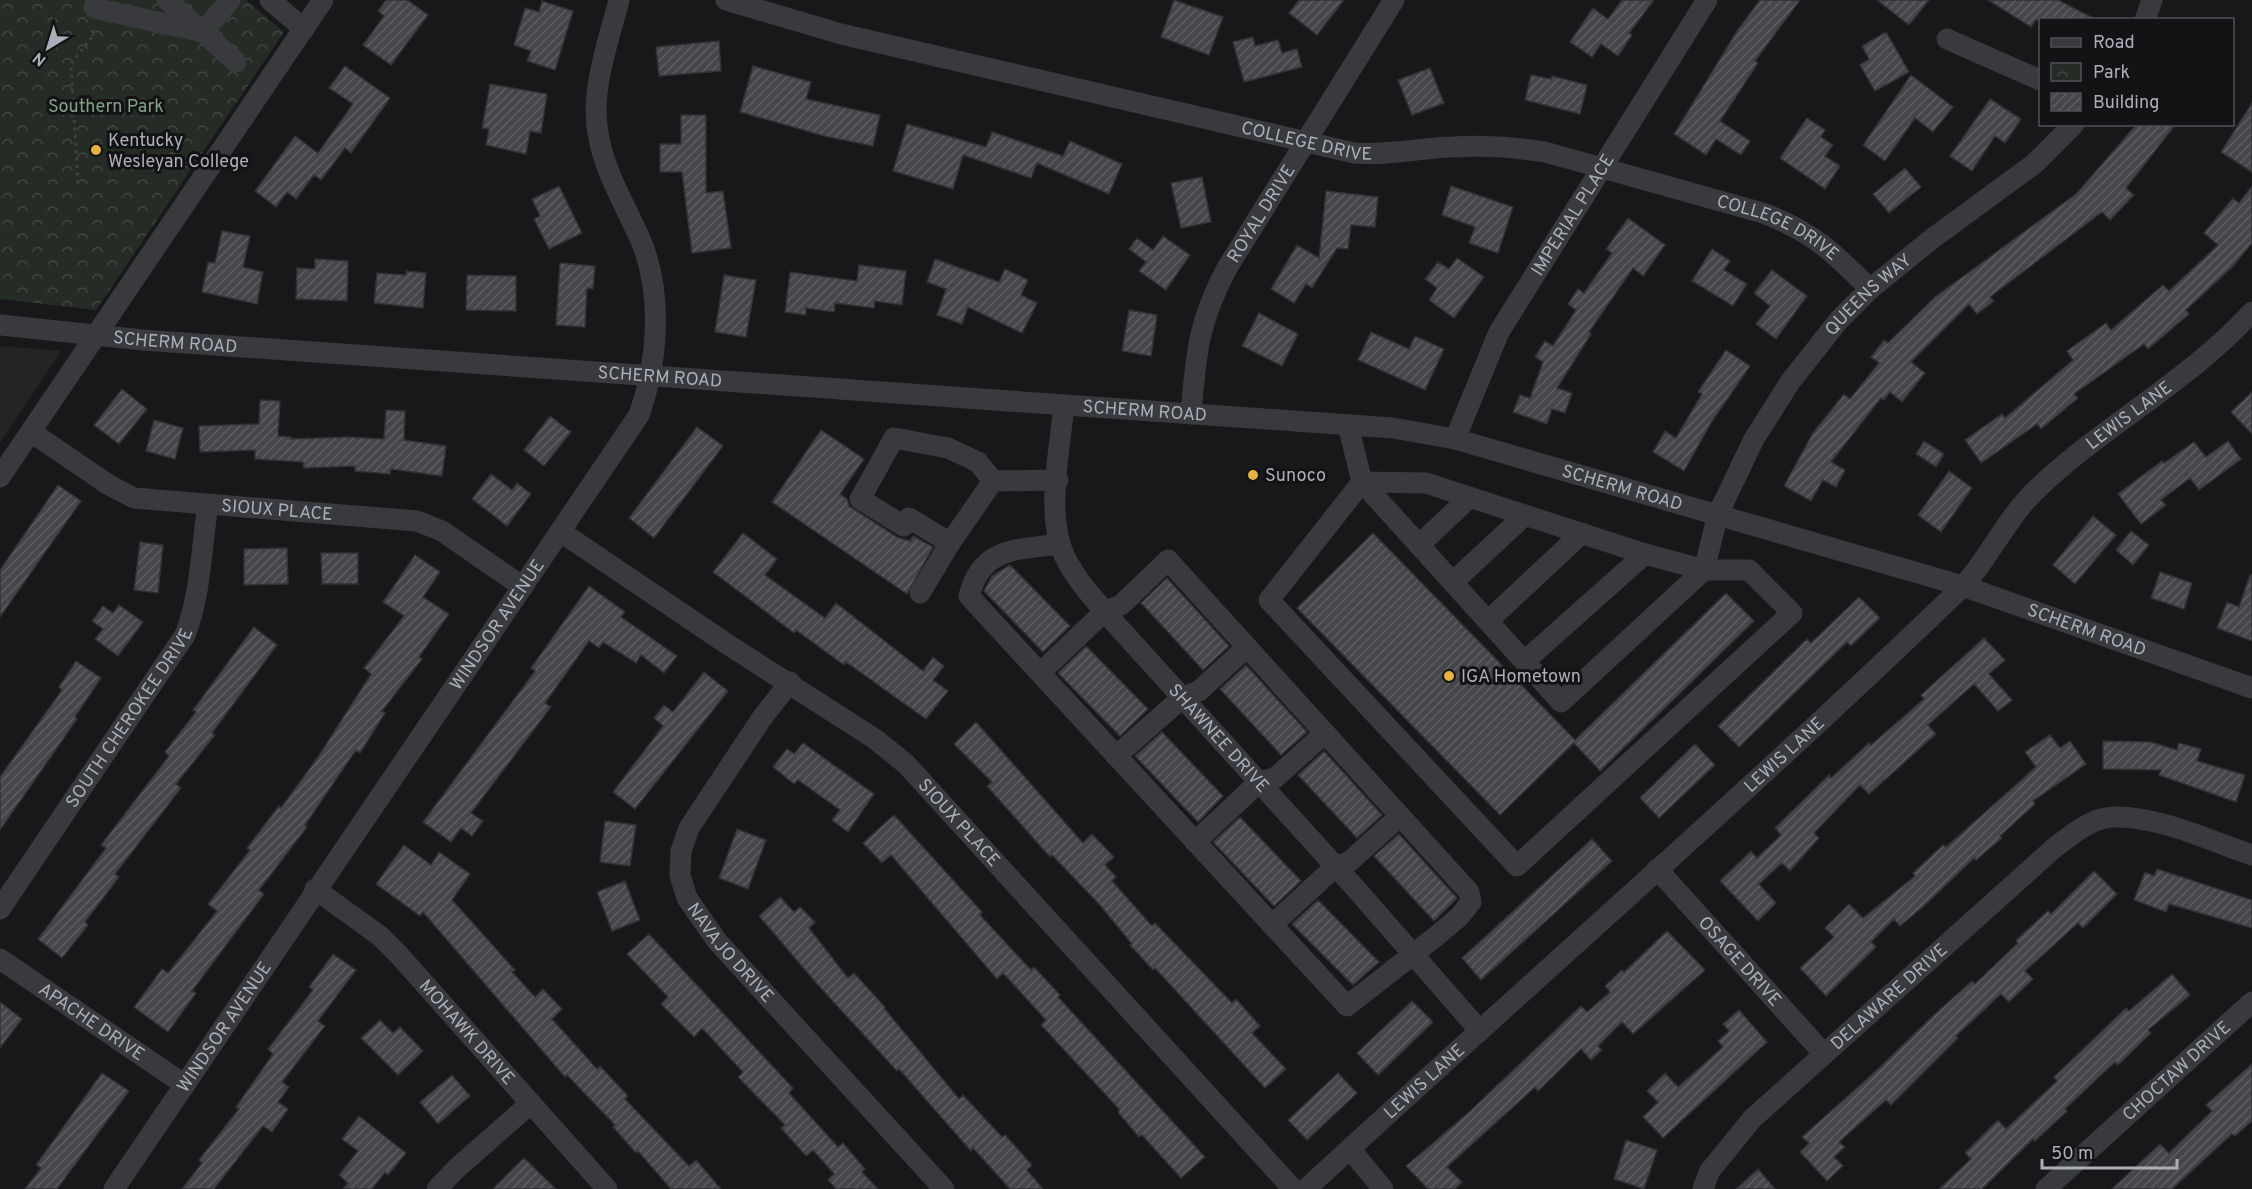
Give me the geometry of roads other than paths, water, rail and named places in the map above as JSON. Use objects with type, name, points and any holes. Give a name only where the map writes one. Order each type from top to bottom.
[{"type":"street","points":[[167,0],[236,62]]},
{"type":"street","points":[[203,32],[230,0]]},
{"type":"street","points":[[270,0],[304,29]]},
{"type":"street","points":[[0,477],[323,0]]},
{"type":"street","name":"WINDSOR AVENUE","points":[[114,1189],[639,415],[649,375],[656,321],[651,268],[641,240],[612,183],[601,153],[597,123],[602,68],[619,0]]},
{"type":"street","name":"COLLEGE DRIVE","points":[[726,0],[841,34],[1374,155],[1452,147],[1514,147],[1545,152],[1790,224],[1831,250],[1870,289]]},
{"type":"street","name":"ROYAL DRIVE","points":[[1191,414],[1196,353],[1210,299],[1305,141],[1394,0]]},
{"type":"street","name":"IMPERIAL PLACE","points":[[1455,439],[1500,332],[1707,0]]},
{"type":"street","points":[[2146,18],[2152,0]]},
{"type":"street","points":[[95,4],[203,32]]},
{"type":"street","points":[[1947,39],[2039,80]]},
{"type":"street","name":"QUEENS WAY","points":[[1704,570],[1718,514],[1754,440],[1790,382],[1839,320],[1870,289],[1933,238],[2034,164],[2072,126]]},
{"type":"street","name":"LEWIS LANE","points":[[1306,1189],[1855,690],[1963,586],[2033,492],[2081,449],[2180,377],[2232,334],[2252,312]]},
{"type":"street","name":"SCHERM ROAD","points":[[0,325],[649,375],[1393,428],[1455,439],[1963,586],[2252,688]]},
{"type":"street","name":"SHAWNEE DRIVE","points":[[1064,405],[1055,512],[1060,544],[1076,576],[1336,866],[1480,1031]]},
{"type":"street","points":[[1348,425],[1362,482],[1561,702],[1704,570]]},
{"type":"street","name":"SIOUX PLACE","points":[[31,432],[109,485],[134,498],[207,506],[417,521],[442,531],[523,587]]},
{"type":"street","points":[[950,543],[909,518],[904,526],[860,499],[894,438],[948,448],[978,462],[993,481]]},
{"type":"street","points":[[993,481],[1058,480]]},
{"type":"street","points":[[920,593],[950,543],[993,481]]},
{"type":"street","points":[[1362,482],[1426,483],[1645,554],[1704,570],[1749,570],[1792,613],[1517,866],[1269,600],[1362,482]]},
{"type":"street","points":[[1419,545],[1470,497]]},
{"type":"street","name":"SOUTH CHEROKEE DRIVE","points":[[0,909],[185,635],[197,593],[199,559],[207,506]]},
{"type":"street","points":[[1453,582],[1525,515]]},
{"type":"street","name":"SIOUX PLACE","points":[[561,532],[727,644],[790,682],[875,739],[906,764],[1293,1189]]},
{"type":"street","points":[[1488,621],[1582,533]]},
{"type":"street","points":[[1040,673],[1105,611],[1121,605],[1168,560],[1469,892],[1471,902],[1459,916],[1347,1006],[969,596],[974,576],[1000,553],[1060,544]]},
{"type":"street","points":[[1525,661],[1645,554]]},
{"type":"street","points":[[1116,756],[1183,697],[1199,691],[1247,647]]},
{"type":"street","name":"NAVAJO DRIVE","points":[[790,682],[762,718],[689,828],[681,851],[680,875],[687,898],[699,919],[717,941],[944,1189]]},
{"type":"street","points":[[1195,842],[1260,782],[1275,778],[1325,733]]},
{"type":"street","points":[[1272,925],[1336,866],[1349,862],[1400,816]]},
{"type":"street","name":"DELAWARE DRIVE","points":[[1703,1189],[1709,1172],[1752,1119],[2053,849],[2093,822],[2112,817],[2147,820],[2252,855]]},
{"type":"street","name":"OSAGE DRIVE","points":[[1657,869],[1824,1054]]},
{"type":"street","name":"MOHAWK DRIVE","points":[[315,890],[380,936],[399,955],[607,1189]]},
{"type":"street","name":"APACHE DRIVE","points":[[0,959],[185,1085]]},
{"type":"street","name":"CHOCTAW DRIVE","points":[[2046,1189],[2252,1002]]},
{"type":"street","points":[[437,1189],[456,1169],[531,1103]]},
{"type":"street","points":[[1350,1149],[1383,1189]]},
{"type":"place","name":"Kentucky Wesleyan College","points":[[96,150]]},
{"type":"place","name":"Sunoco","points":[[1253,475]]},
{"type":"place","name":"IGA Hometown","points":[[1449,676]]},
{"type":"park label","name":"Southern Park","points":[[106,106]]}]
